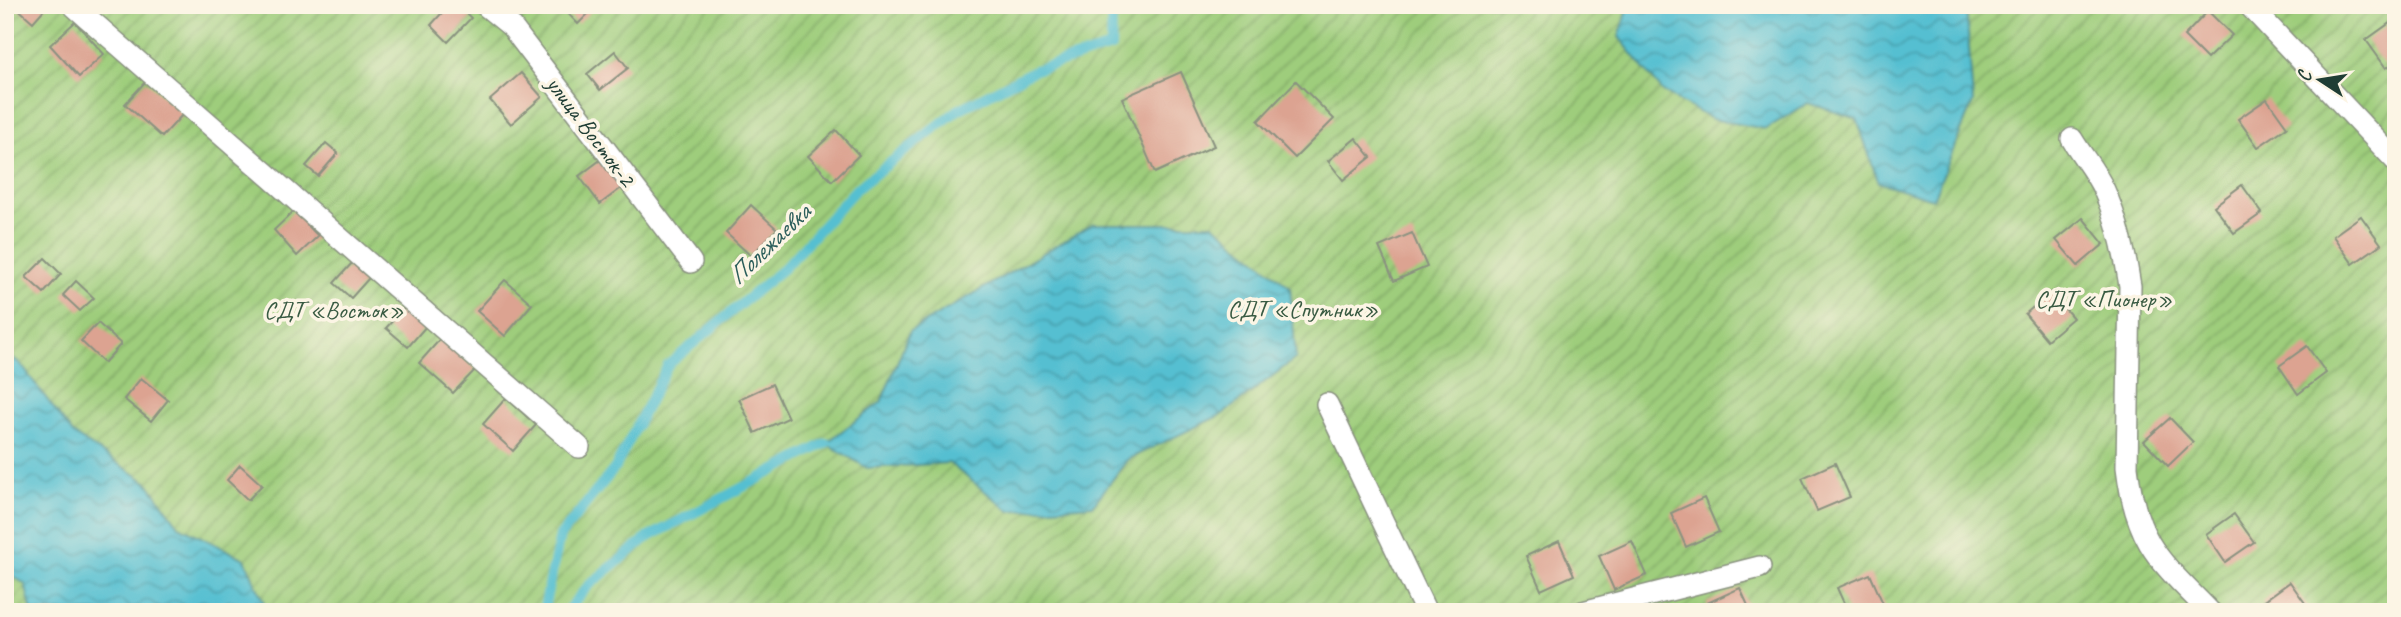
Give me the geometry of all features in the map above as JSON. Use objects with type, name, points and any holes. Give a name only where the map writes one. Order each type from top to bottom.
[{"type":"lane","points":[[72,5],[579,447]]},
{"type":"lane","name":"улица Восток-2","points":[[485,5],[511,26],[691,262]]},
{"type":"lane","points":[[2249,5],[2396,161]]},
{"type":"lane","points":[[2072,139],[2103,188],[2118,226],[2126,258],[2130,286],[2127,467],[2130,494],[2139,526],[2163,564],[2210,612]]},
{"type":"lane","points":[[1327,404],[1426,612]]},
{"type":"lane","points":[[1583,612],[1760,567]]},
{"type":"green space","points":[[5,5],[2396,5],[2396,612],[5,612]]},
{"type":"water","points":[[1629,5],[1966,5],[1973,102],[1933,199],[1878,182],[1857,119],[1808,103],[1766,129],[1711,119],[1663,92],[1619,37]]},
{"type":"water","points":[[1093,224],[1213,224],[1290,287],[1296,358],[1223,414],[1128,459],[1093,505],[1010,511],[949,463],[867,468],[826,443],[881,402],[910,331]]},
{"type":"water","points":[[5,355],[19,362],[73,434],[148,483],[179,526],[245,559],[268,612],[32,612],[25,584],[5,571]]},
{"type":"building","points":[[14,5],[48,5],[33,22]]},
{"type":"building","points":[[449,5],[458,5],[471,18],[448,42],[431,25]]},
{"type":"building","points":[[560,5],[597,5],[578,24]]},
{"type":"building","points":[[2208,11],[2232,35],[2207,59],[2184,36]]},
{"type":"building","points":[[2394,20],[2396,61],[2386,68],[2366,40]]},
{"type":"building","points":[[75,22],[104,54],[79,77],[50,45]]},
{"type":"building","points":[[615,51],[628,68],[600,90],[587,74]]},
{"type":"building","points":[[1181,72],[1214,146],[1155,173],[1122,98]]},
{"type":"building","points":[[521,73],[542,97],[511,124],[490,100]]},
{"type":"building","points":[[146,81],[183,114],[162,137],[125,104]]},
{"type":"building","points":[[1296,81],[1334,119],[1295,158],[1258,121]]},
{"type":"building","points":[[2267,99],[2287,127],[2258,147],[2238,119]]},
{"type":"building","points":[[836,130],[859,155],[832,181],[808,156]]},
{"type":"building","points":[[1356,138],[1371,157],[1343,180],[1328,161]]},
{"type":"building","points":[[326,143],[338,153],[318,176],[306,166]]},
{"type":"building","points":[[603,158],[624,186],[600,204],[579,176]]},
{"type":"building","points":[[2242,185],[2262,213],[2234,233],[2214,206]]},
{"type":"building","points":[[751,205],[777,229],[751,256],[726,233]]},
{"type":"building","points":[[294,211],[318,236],[297,256],[274,230]]},
{"type":"building","points":[[2361,216],[2381,244],[2353,264],[2333,236]]},
{"type":"building","points":[[2083,218],[2104,244],[2078,266],[2056,240]]},
{"type":"building","points":[[1412,233],[1427,267],[1394,281],[1379,247]]},
{"type":"building","points":[[45,258],[61,274],[44,293],[26,277]]},
{"type":"building","points":[[352,263],[369,278],[351,298],[334,283]]},
{"type":"building","points":[[505,280],[532,304],[505,336],[477,311]]},
{"type":"building","points":[[76,281],[94,298],[80,311],[63,295]]},
{"type":"building","points":[[2051,292],[2073,318],[2047,340],[2025,314]]},
{"type":"building","points":[[406,306],[427,325],[408,347],[386,328]]},
{"type":"building","points":[[98,323],[121,344],[104,363],[81,341]]},
{"type":"building","points":[[441,338],[476,369],[453,393],[419,363]]},
{"type":"building","points":[[2307,346],[2326,373],[2298,394],[2279,366]]},
{"type":"building","points":[[141,378],[168,400],[151,421],[124,399]]},
{"type":"building","points":[[772,384],[788,418],[755,433],[739,399]]},
{"type":"building","points":[[506,398],[536,425],[513,451],[483,424]]},
{"type":"building","points":[[2170,418],[2193,442],[2168,466],[2144,441]]},
{"type":"building","points":[[1835,463],[1850,497],[1817,511],[1802,478]]},
{"type":"building","points":[[240,465],[262,485],[248,500],[227,480]]},
{"type":"building","points":[[1704,498],[1719,532],[1686,547],[1671,513]]},
{"type":"building","points":[[2234,514],[2254,542],[2225,562],[2206,534]]},
{"type":"building","points":[[1559,541],[1574,575],[1541,590],[1526,556]]},
{"type":"building","points":[[1632,541],[1647,575],[1614,590],[1599,556]]},
{"type":"building","points":[[1870,574],[1885,608],[1876,612],[1848,612],[1837,588]]},
{"type":"building","points":[[2290,582],[2310,610],[2269,612],[2262,602]]},
{"type":"building","points":[[1740,588],[1751,612],[1711,612],[1707,603]]},
{"type":"waterway","name":"Полежаевка","points":[[543,612],[560,536],[615,468],[668,365],[784,268],[856,189],[958,110],[1035,70],[1111,47],[1112,5]]},
{"type":"waterway","name":"Полежаевка","points":[[566,612],[588,586],[647,538],[826,443]]},
{"type":"park label","name":"СДТ «Пионер»","points":[[2104,299]]},
{"type":"park label","name":"СДТ «Спутник»","points":[[1303,309]]},
{"type":"park label","name":"СДТ «Восток»","points":[[334,310]]}]
